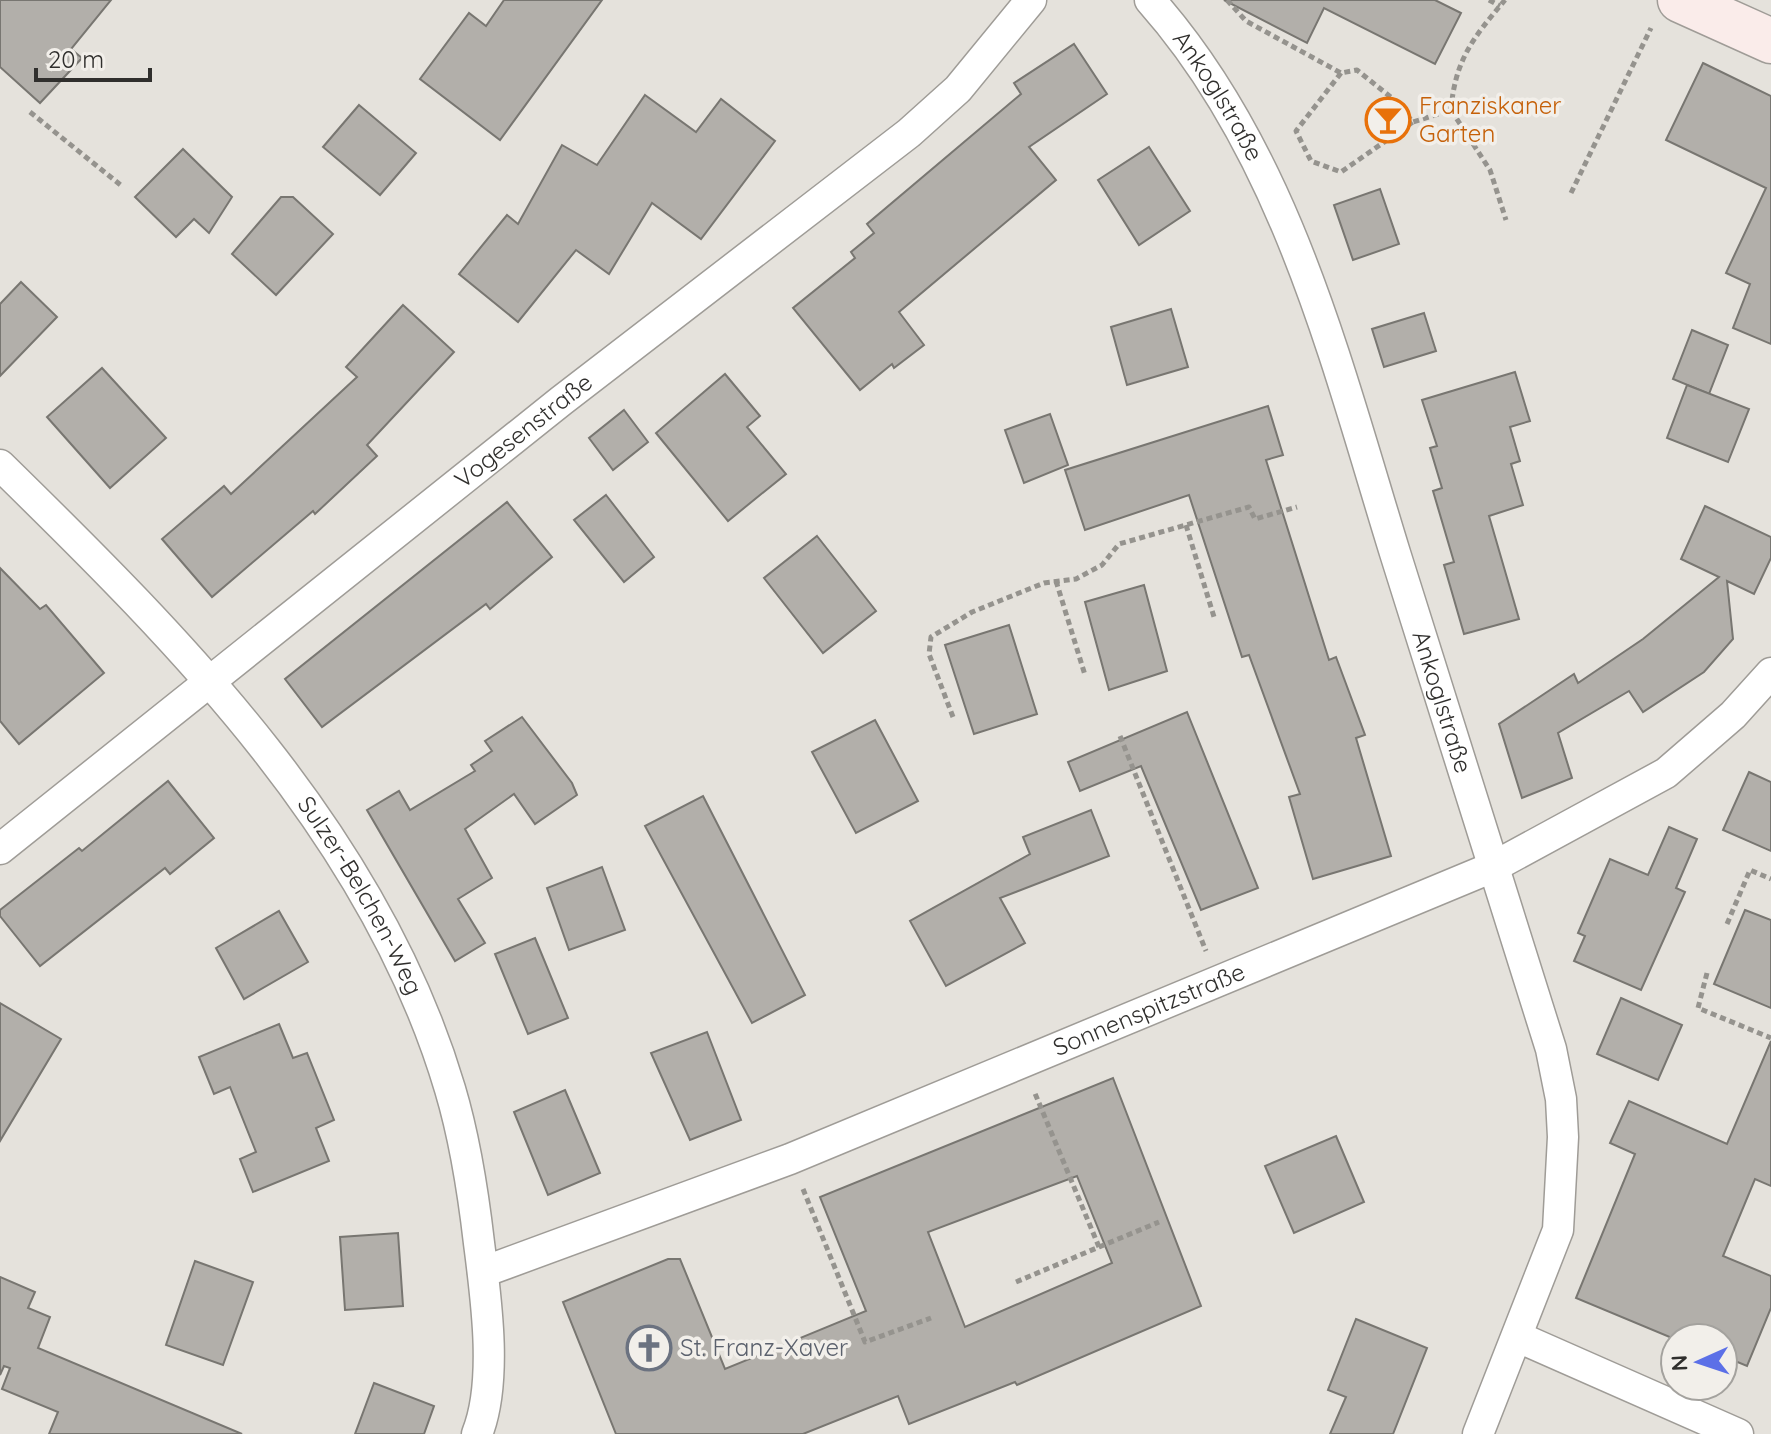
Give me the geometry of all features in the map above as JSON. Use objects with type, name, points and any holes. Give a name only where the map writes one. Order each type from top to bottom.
[{"type":"street","name":"Vogesenstraße","points":[[0,849],[561,401],[909,133],[958,89],[1031,0]]},
{"type":"street","name":"Ankoglstraße","points":[[1150,0],[1231,109],[1275,198],[1338,373],[1551,1049],[1561,1099],[1564,1164],[1558,1230],[1478,1434]]},
{"type":"street","points":[[1666,13],[1771,41]]},
{"type":"street","name":"Sulzer-Belchen-Weg","points":[[0,465],[210,680],[293,783],[388,936],[422,1011],[451,1089],[474,1193],[488,1358],[477,1434]]},
{"type":"street","name":"Sonnenspitzstraße","points":[[483,1272],[790,1159],[1493,867],[1666,773],[1733,715],[1771,673]]},
{"type":"street","points":[[1518,1337],[1738,1434]]},
{"type":"path","points":[[1227,0],[1246,21],[1341,73],[1357,70],[1392,98],[1413,122]]},
{"type":"path","points":[[1489,0],[1500,6]]},
{"type":"path","points":[[1505,0],[1472,39],[1454,76],[1451,110],[1490,170],[1506,220]]},
{"type":"path","points":[[1571,193],[1666,13]]},
{"type":"path","points":[[1341,73],[1296,131],[1311,161],[1341,172],[1413,122],[1451,110]]},
{"type":"path","points":[[30,112],[123,187]]},
{"type":"path","points":[[953,717],[929,654],[931,637],[972,612],[1056,581],[1076,579],[1102,565],[1119,544],[1249,507],[1255,519],[1297,507]]},
{"type":"path","points":[[1186,525],[1214,617]]},
{"type":"path","points":[[1056,581],[1085,675]]},
{"type":"path","points":[[1120,736],[1218,980]]},
{"type":"path","points":[[1727,924],[1750,870],[1771,879]]},
{"type":"path","points":[[1707,973],[1698,1008],[1771,1038]]},
{"type":"path","points":[[1022,1061],[1099,1247]]},
{"type":"path","points":[[790,1159],[865,1342],[931,1318]]},
{"type":"path","points":[[1016,1282],[1159,1222]]},
{"type":"building","points":[[0,0],[111,0],[71,49],[82,58],[40,103],[0,67]]},
{"type":"building","points":[[504,0],[602,0],[500,140],[420,79],[469,13],[486,26]]},
{"type":"building","points":[[1224,0],[1435,0],[1461,13],[1435,64],[1324,8],[1307,43]]},
{"type":"building","points":[[1074,44],[1107,94],[1029,147],[1056,180],[899,312],[924,345],[894,368],[892,364],[860,390],[793,308],[855,258],[851,252],[874,233],[867,224],[1021,94],[1014,83]]},
{"type":"building","points":[[1703,63],[1771,96],[1771,344],[1733,328],[1750,284],[1726,273],[1766,188],[1666,140]]},
{"type":"building","points":[[645,95],[696,132],[721,99],[775,141],[701,239],[652,203],[609,274],[576,250],[518,322],[459,274],[507,215],[518,224],[562,145],[597,165]]},
{"type":"building","points":[[359,105],[416,153],[380,195],[323,147]]},
{"type":"building","points":[[1149,147],[1190,211],[1139,245],[1098,180]]},
{"type":"building","points":[[183,149],[232,197],[209,233],[194,219],[176,237],[135,197]]},
{"type":"building","points":[[1380,189],[1399,244],[1353,260],[1334,205]]},
{"type":"building","points":[[281,197],[293,197],[333,234],[276,295],[232,254]]},
{"type":"building","points":[[21,282],[57,317],[0,376],[0,304]]},
{"type":"building","points":[[403,305],[454,352],[367,445],[377,456],[315,514],[313,511],[212,597],[162,539],[224,486],[231,494],[357,377],[346,367]]},
{"type":"building","points":[[1171,309],[1188,367],[1127,385],[1111,327]]},
{"type":"building","points":[[1424,313],[1436,351],[1384,367],[1372,329]]},
{"type":"building","points":[[1692,330],[1728,345],[1709,394],[1673,379]]},
{"type":"building","points":[[102,368],[166,438],[110,488],[47,417]]},
{"type":"building","points":[[1515,372],[1530,421],[1510,427],[1520,461],[1511,464],[1523,505],[1489,516],[1519,619],[1464,634],[1444,565],[1454,562],[1433,491],[1442,488],[1430,448],[1437,446],[1422,400]]},
{"type":"building","points":[[725,374],[760,416],[747,427],[786,474],[728,521],[656,433]]},
{"type":"building","points":[[1687,385],[1749,409],[1728,462],[1667,438]]},
{"type":"building","points":[[1268,406],[1283,455],[1266,460],[1329,660],[1336,657],[1365,735],[1356,738],[1391,856],[1313,879],[1289,797],[1300,794],[1249,655],[1242,657],[1189,495],[1085,530],[1065,470]]},
{"type":"building","points":[[624,410],[648,442],[613,470],[589,438]]},
{"type":"building","points":[[1050,414],[1068,465],[1024,483],[1005,430]]},
{"type":"building","points":[[606,495],[654,557],[624,582],[574,520]]},
{"type":"building","points":[[507,502],[552,557],[490,609],[486,604],[322,727],[285,679]]},
{"type":"building","points":[[1705,506],[1771,537],[1771,558],[1754,594],[1727,581],[1733,639],[1704,672],[1643,712],[1629,691],[1558,733],[1572,778],[1522,798],[1499,724],[1574,674],[1578,683],[1643,639],[1719,577],[1681,559]]},
{"type":"building","points":[[817,536],[876,611],[823,653],[764,578]]},
{"type":"building","points":[[0,568],[40,609],[46,605],[104,673],[19,744],[0,721]]},
{"type":"building","points":[[1144,585],[1167,671],[1109,690],[1085,602]]},
{"type":"building","points":[[1009,625],[1037,714],[974,734],[945,645]]},
{"type":"building","points":[[1187,712],[1258,888],[1201,910],[1141,766],[1080,791],[1068,762]]},
{"type":"building","points":[[522,717],[572,783],[577,795],[535,824],[514,794],[465,829],[492,878],[458,899],[485,943],[455,961],[367,810],[399,791],[410,810],[475,771],[471,765],[492,751],[485,741]]},
{"type":"building","points":[[875,720],[918,801],[856,833],[812,752]]},
{"type":"building","points":[[1749,772],[1771,782],[1771,851],[1723,830]]},
{"type":"building","points":[[168,781],[214,838],[170,874],[165,868],[40,966],[0,916],[0,910],[79,848],[82,851]]},
{"type":"building","points":[[703,796],[805,995],[752,1023],[645,826]]},
{"type":"building","points":[[1091,810],[1109,856],[1000,898],[1025,943],[946,986],[910,921],[1030,854],[1023,837]]},
{"type":"building","points":[[1669,827],[1697,839],[1676,888],[1685,892],[1641,990],[1574,961],[1585,936],[1578,933],[1610,859],[1648,875]]},
{"type":"building","points":[[602,867],[625,930],[569,950],[547,888]]},
{"type":"building","points":[[1745,910],[1771,920],[1771,1008],[1714,984]]},
{"type":"building","points":[[279,911],[308,962],[244,999],[216,948]]},
{"type":"building","points":[[535,938],[568,1018],[528,1034],[495,954]]},
{"type":"building","points":[[1621,998],[1682,1025],[1658,1080],[1597,1054]]},
{"type":"building","points":[[0,1003],[61,1039],[0,1141]]},
{"type":"building","points":[[279,1024],[293,1058],[307,1053],[334,1120],[316,1128],[329,1161],[253,1192],[240,1159],[256,1152],[230,1087],[214,1094],[199,1057]]},
{"type":"building","points":[[707,1032],[741,1120],[690,1140],[651,1053]]},
{"type":"building","points":[[1771,1041],[1771,1186],[1755,1179],[1723,1256],[1771,1276],[1771,1308],[1747,1366],[1739,1363],[1739,1322],[1659,1322],[1659,1333],[1576,1298],[1635,1154],[1610,1143],[1629,1101],[1727,1144]]},
{"type":"building","points":[[1113,1078],[1201,1306],[1017,1385],[1015,1382],[909,1424],[898,1396],[803,1434],[616,1434],[563,1302],[668,1259],[680,1259],[725,1369],[866,1311],[820,1197]],"holes":[[[1077,1176],[1112,1263],[965,1327],[928,1232]]]},
{"type":"building","points":[[565,1090],[600,1173],[548,1195],[514,1112]]},
{"type":"building","points":[[1336,1136],[1364,1202],[1294,1233],[1265,1166]]},
{"type":"building","points":[[398,1233],[403,1306],[345,1310],[340,1237]]},
{"type":"building","points":[[195,1261],[253,1282],[223,1365],[166,1345]]},
{"type":"building","points":[[0,1277],[35,1292],[28,1308],[50,1317],[38,1348],[242,1434],[49,1434],[58,1412],[2,1389],[10,1368],[4,1366],[0,1375]]},
{"type":"building","points":[[1356,1319],[1427,1348],[1393,1434],[1330,1434],[1346,1397],[1328,1390]]},
{"type":"building","points":[[374,1383],[434,1406],[424,1434],[355,1434]]},
{"type":"place","name":"Franziskaner Garten","points":[[1388,120]]},
{"type":"place","name":"St. Franz-Xaver","points":[[649,1348]]}]
